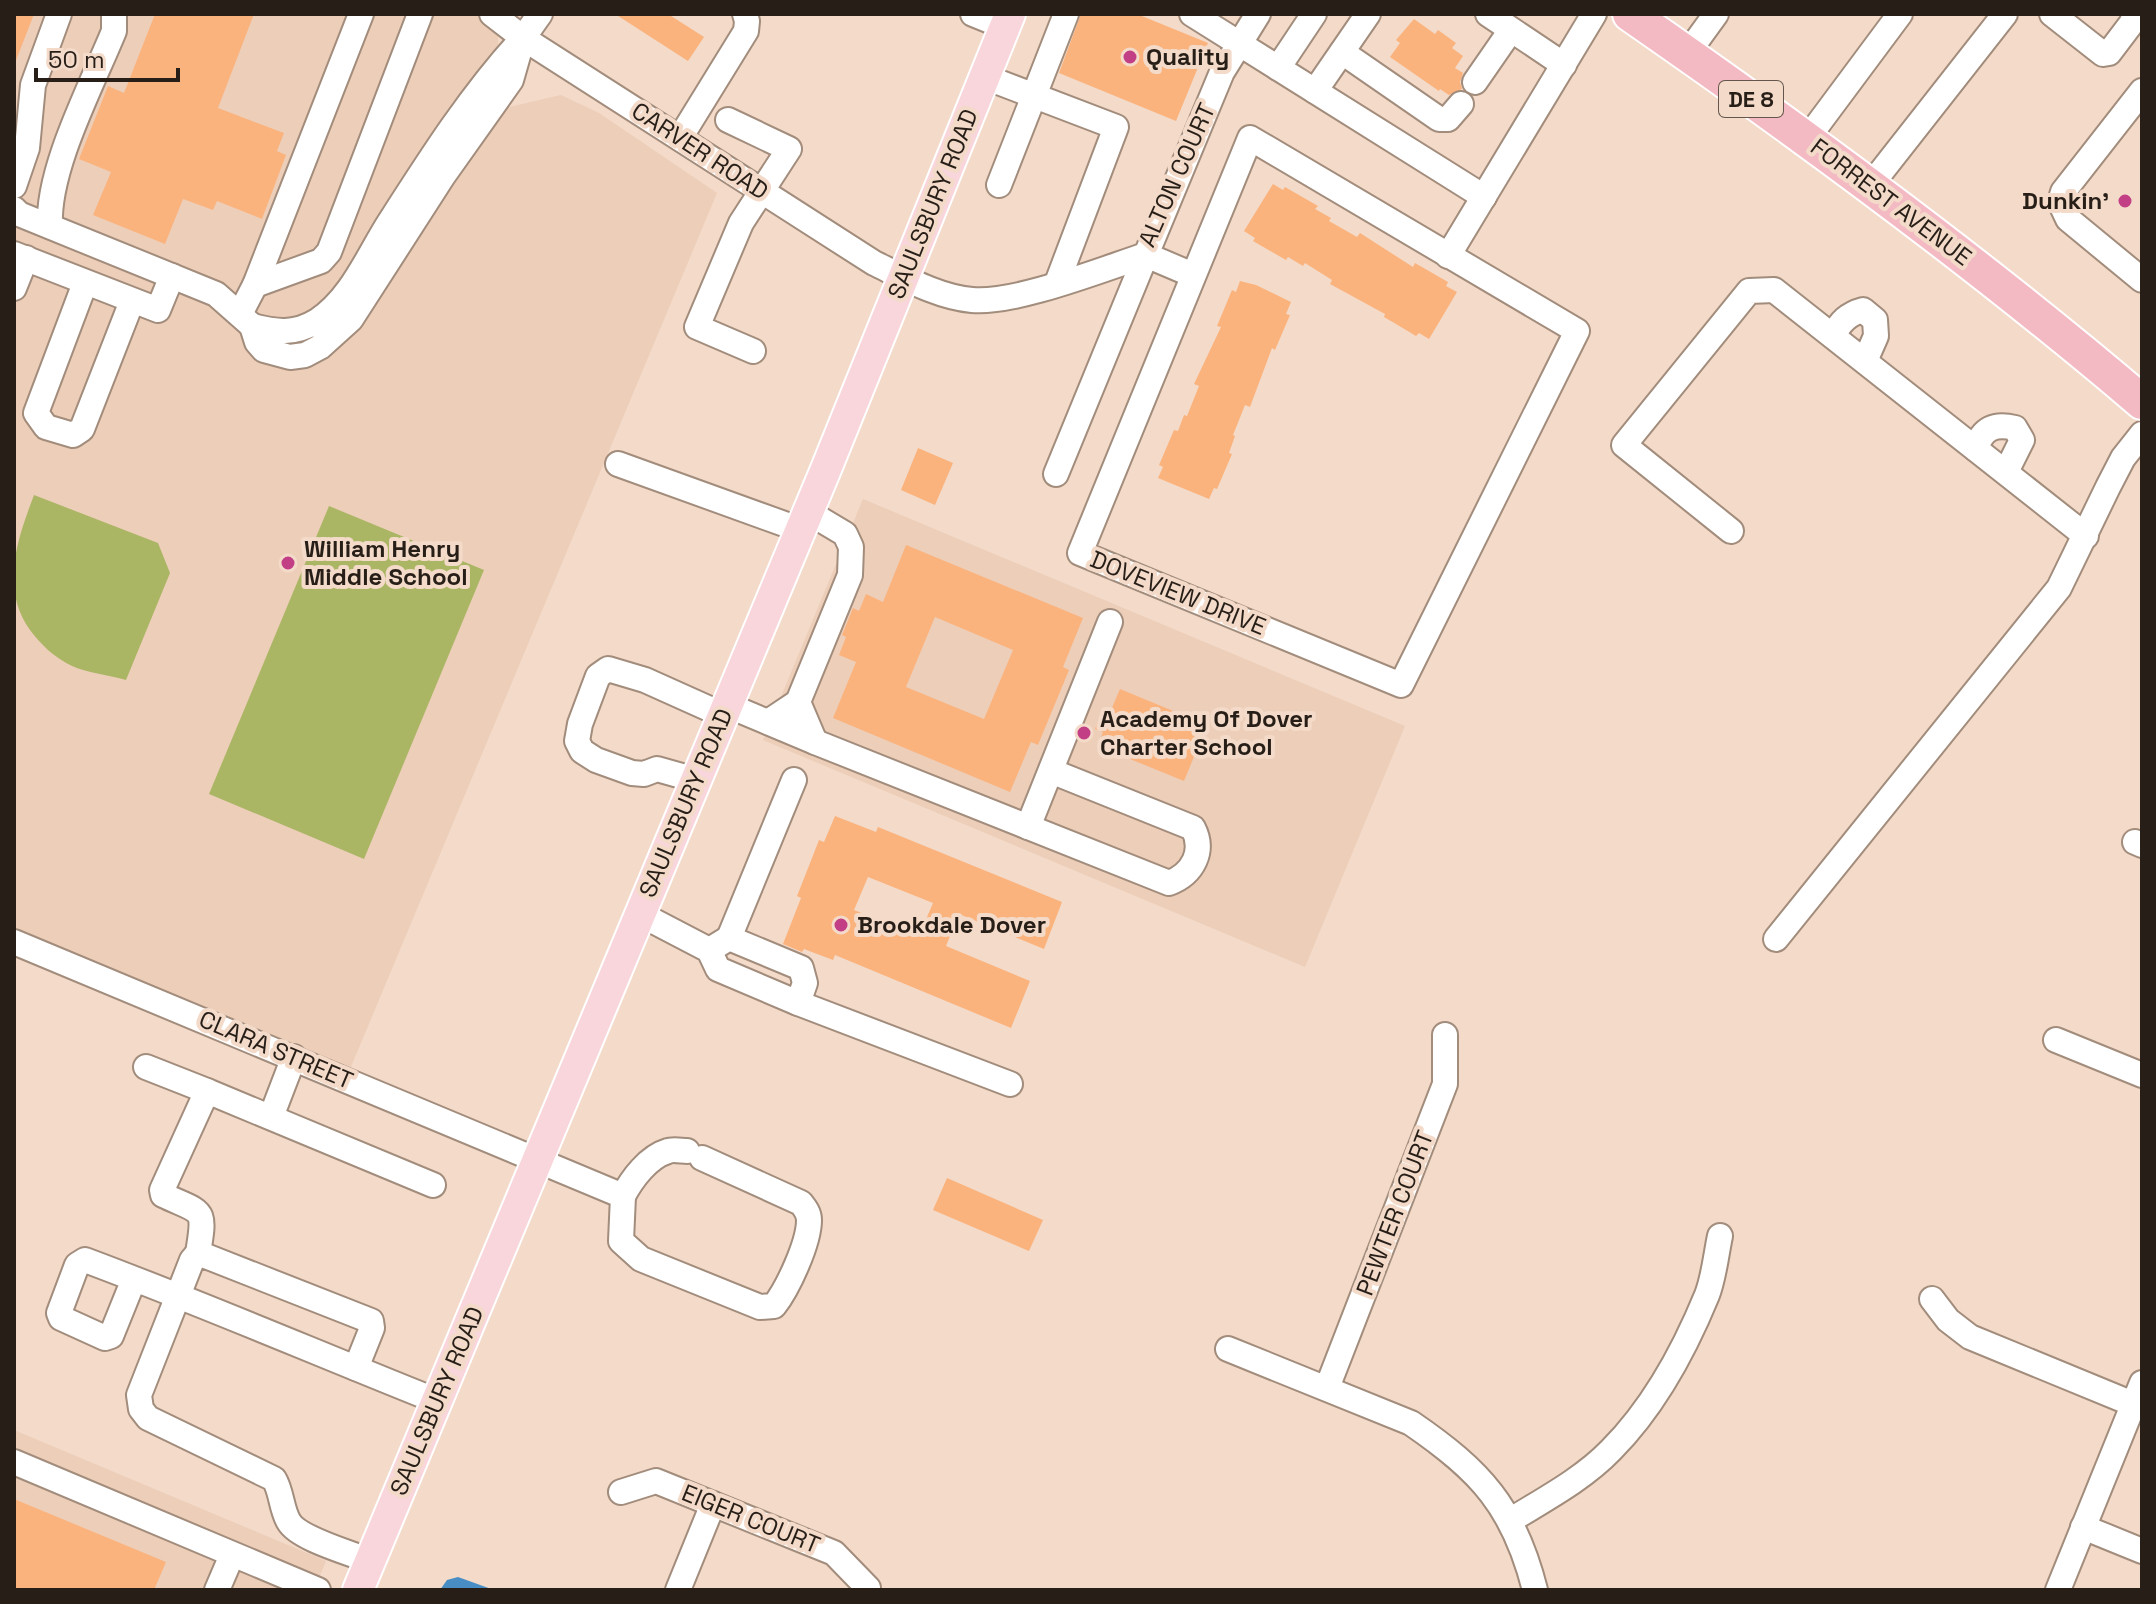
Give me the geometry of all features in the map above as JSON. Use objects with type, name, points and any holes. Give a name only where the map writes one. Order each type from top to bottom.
[{"type":"highway","name":"FORREST AVENUE","points":[[1639,16],[1870,186],[2017,299],[2142,402]]},
{"type":"main road","name":"SAULSBURY ROAD","points":[[358,1590],[804,521],[1008,20]]},
{"type":"street","points":[[14,186],[27,148],[33,85],[59,14]]},
{"type":"street","points":[[50,226],[52,193],[67,147],[114,31],[114,14]]},
{"type":"street","points":[[246,320],[255,285],[361,14]]},
{"type":"street","points":[[255,285],[321,261],[329,252],[420,14]]},
{"type":"street","name":"CARVER ROAD","points":[[492,14],[523,38],[874,263],[904,277]]},
{"type":"street","points":[[14,209],[19,214],[216,294],[246,320],[277,332],[293,332],[319,320],[332,309],[494,69],[540,14]]},
{"type":"street","points":[[680,138],[746,31],[745,14]]},
{"type":"street","points":[[973,14],[1008,20]]},
{"type":"street","points":[[999,185],[1066,14]]},
{"type":"street","points":[[1192,14],[1484,197]]},
{"type":"street","name":"ALTON COURT","points":[[904,277],[936,291],[972,300],[1005,297],[1146,255],[1222,72],[1258,14]]},
{"type":"street","points":[[1278,68],[1314,14]]},
{"type":"street","points":[[1315,91],[1368,14]]},
{"type":"street","points":[[1488,14],[1564,65]]},
{"type":"street","points":[[1448,256],[1594,14]]},
{"type":"street","points":[[1687,54],[1716,14]]},
{"type":"street","points":[[1807,139],[1900,14]]},
{"type":"street","points":[[1870,186],[2005,14]]},
{"type":"street","points":[[2052,14],[2103,54],[2109,53],[2134,20],[2133,14]]},
{"type":"street","points":[[1475,82],[1511,30]]},
{"type":"street","points":[[1342,52],[1439,119],[1448,119],[1461,104]]},
{"type":"street","points":[[985,77],[1116,127],[1057,283]]},
{"type":"street","points":[[2138,270],[2068,219],[2060,202],[2063,192],[2142,91]]},
{"type":"street","points":[[728,120],[789,149],[741,223],[697,327],[753,351]]},
{"type":"street","name":"DOVEVIEW DRIVE","points":[[1250,138],[1448,256],[1577,331],[1401,685],[1080,553],[1250,138]]},
{"type":"street","points":[[1056,474],[1146,255],[1193,275]]},
{"type":"street","points":[[14,288],[20,256],[158,310],[172,276]]},
{"type":"street","points":[[85,283],[36,413],[46,427],[73,435],[82,429],[132,301]]},
{"type":"street","points":[[1731,531],[1624,445],[1749,291],[1774,290],[2086,536]]},
{"type":"street","points":[[1833,336],[1839,324],[1853,313],[1863,310],[1875,320],[1876,336],[1865,361]]},
{"type":"street","points":[[1976,449],[1987,431],[2000,424],[2015,428],[2022,440],[2006,472]]},
{"type":"street","points":[[1776,939],[2059,588],[2123,458],[2142,434]]},
{"type":"street","points":[[618,464],[845,534],[851,547],[850,575],[798,702],[768,722]]},
{"type":"street","points":[[1028,827],[1110,622]]},
{"type":"street","points":[[696,780],[657,769],[644,774],[632,773],[596,760],[582,751],[577,741],[580,724],[598,676],[608,669],[768,722],[1169,883],[1183,878],[1195,858],[1199,839],[1193,828],[1051,771]]},
{"type":"street","points":[[798,702],[815,742]]},
{"type":"street","points":[[794,780],[717,946],[718,969],[800,998],[1010,1084]]},
{"type":"street","points":[[640,914],[717,946],[801,968],[805,983],[800,998]]},
{"type":"street","name":"CLARA STREET","points":[[14,942],[623,1196]]},
{"type":"street","name":"PEWTER COURT","points":[[1327,1388],[1445,1084],[1445,1035]]},
{"type":"street","points":[[2056,1040],[2142,1075]]},
{"type":"street","points":[[271,1117],[294,1057]]},
{"type":"street","points":[[146,1067],[433,1185]]},
{"type":"street","points":[[207,1091],[162,1190],[163,1195],[193,1207],[201,1215],[203,1224],[198,1253],[192,1260],[139,1395],[141,1409],[148,1418],[274,1479],[281,1491],[289,1523],[305,1535],[370,1561]]},
{"type":"street","points":[[668,1150],[695,1154],[801,1203],[810,1216],[807,1237],[782,1296],[774,1306],[760,1307],[641,1259],[629,1251],[621,1241],[623,1196],[632,1178],[668,1150]]},
{"type":"street","points":[[1511,1520],[1576,1479],[1611,1451],[1654,1398],[1676,1362],[1708,1293],[1720,1236]]},
{"type":"street","points":[[198,1253],[371,1321],[372,1328],[356,1368]]},
{"type":"street","points":[[134,1279],[437,1401]]},
{"type":"street","points":[[1932,1299],[1948,1320],[1970,1337],[2138,1394],[2058,1590]]},
{"type":"street","points":[[1228,1349],[1411,1423],[1437,1441],[1487,1486],[1511,1520],[1527,1559],[1535,1590]]},
{"type":"street","points":[[14,1462],[318,1590]]},
{"type":"street","name":"EIGER COURT","points":[[621,1492],[656,1481],[834,1553],[868,1588]]},
{"type":"street","points":[[678,1590],[713,1504]]},
{"type":"street","points":[[2083,1527],[2142,1551]]},
{"type":"street","points":[[217,1590],[232,1555]]},
{"type":"shaded area","name":"William Henry Middle School","points":[[14,14],[513,14],[498,34],[500,109],[561,95],[599,113],[717,193],[350,1069],[14,933]]},
{"type":"shaded area","name":"Academy Of Dover Charter School","points":[[863,499],[1405,726],[1305,967],[763,740]]},
{"type":"shaded area","points":[[14,1430],[326,1561],[314,1590],[14,1590]]},
{"type":"green space","points":[[34,495],[158,543],[170,573],[126,680],[78,668],[60,659],[39,641],[21,614],[16,598],[14,564]]},
{"type":"green space","points":[[329,506],[484,570],[364,859],[209,794]]},
{"type":"water","points":[[458,1577],[494,1590],[440,1590],[447,1580]]},
{"type":"building","points":[[14,14],[34,14],[15,63],[14,62]]},
{"type":"building","points":[[155,14],[254,14],[218,108],[284,133],[277,151],[286,155],[262,219],[217,201],[213,210],[183,199],[165,244],[93,215],[111,172],[79,159],[108,86],[124,93]]},
{"type":"building","points":[[615,14],[668,14],[704,37],[688,61]]},
{"type":"building","name":"Quality","points":[[1081,14],[1137,14],[1208,43],[1176,121],[1059,73]]},
{"type":"building","points":[[1414,19],[1435,34],[1438,30],[1456,43],[1452,48],[1463,56],[1455,68],[1463,73],[1460,82],[1462,89],[1449,95],[1439,91],[1390,57],[1400,43],[1396,40]]},
{"type":"building","points":[[1273,184],[1283,190],[1285,187],[1318,206],[1315,209],[1331,218],[1329,221],[1357,237],[1360,233],[1413,267],[1415,263],[1448,282],[1446,286],[1457,292],[1429,339],[1419,333],[1416,336],[1384,317],[1385,314],[1330,284],[1332,280],[1305,263],[1303,266],[1288,257],[1286,260],[1253,241],[1255,238],[1244,231]]},
{"type":"building","points":[[1240,281],[1291,302],[1286,314],[1290,315],[1275,350],[1272,348],[1250,407],[1245,405],[1233,435],[1229,453],[1232,454],[1217,489],[1214,488],[1209,499],[1158,478],[1163,467],[1159,465],[1174,430],[1178,431],[1184,415],[1187,416],[1199,386],[1194,384],[1221,327],[1217,326],[1232,290],[1236,292]]},
{"type":"building","points":[[918,448],[953,463],[935,505],[901,490]]},
{"type":"building","points":[[906,545],[1083,618],[1063,667],[1069,670],[1038,745],[1031,742],[1010,792],[833,718],[856,662],[839,655],[846,637],[842,635],[853,608],[859,611],[866,594],[883,602]],"holes":[[[935,617],[1013,650],[984,719],[906,687]]]},
{"type":"building","points":[[1120,689],[1207,725],[1184,781],[1098,746],[1103,732],[1095,729],[1104,707],[1111,710]]},
{"type":"building","name":"Brookdale Dover","points":[[835,816],[876,832],[878,827],[1062,902],[1044,949],[959,914],[946,946],[1030,981],[1011,1028],[835,955],[833,960],[783,944],[801,898],[797,896],[819,840],[824,842]],"holes":[[[868,877],[933,903],[919,936],[854,910]]]},
{"type":"building","points":[[947,1178],[1043,1220],[1029,1251],[933,1210]]},
{"type":"building","points":[[14,1499],[166,1562],[154,1590],[14,1590]]},
{"type":"place","name":"Quality","points":[[1130,57]]},
{"type":"place","name":"Dunkin'","points":[[2125,201]]},
{"type":"place","name":"William Henry Middle School","points":[[288,563]]},
{"type":"place","name":"Academy Of Dover Charter School","points":[[1084,733]]},
{"type":"place","name":"Brookdale Dover","points":[[841,925]]}]
